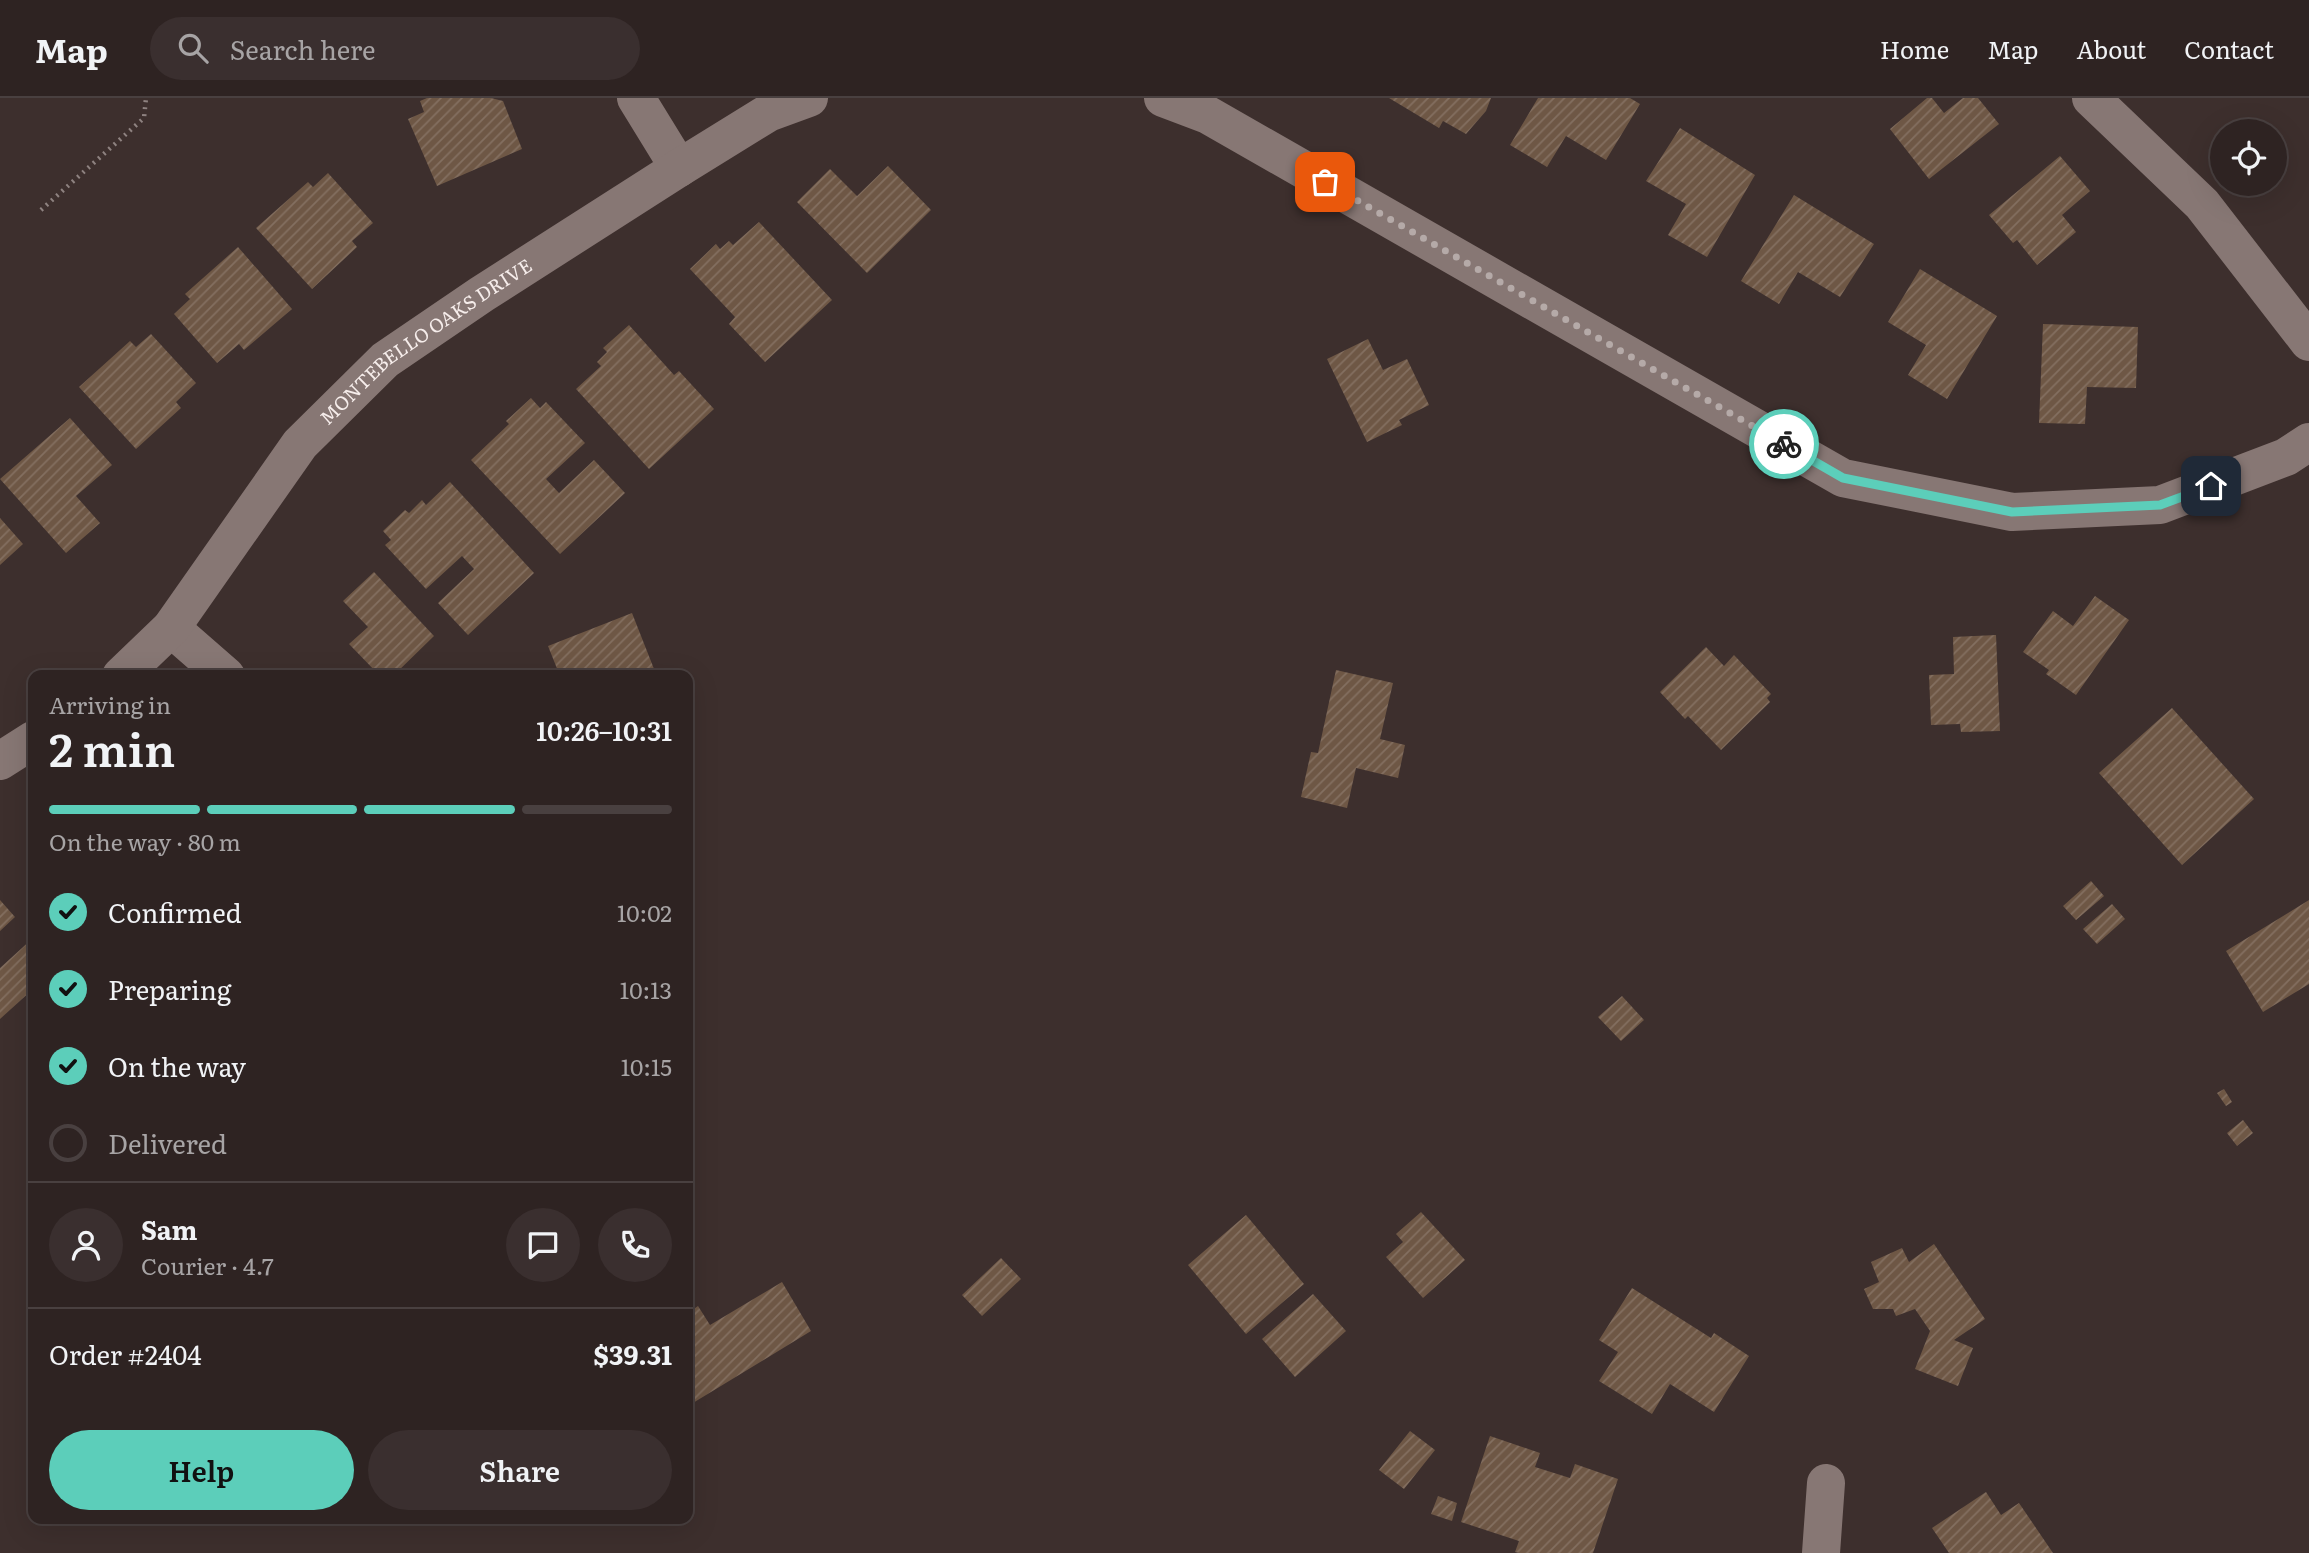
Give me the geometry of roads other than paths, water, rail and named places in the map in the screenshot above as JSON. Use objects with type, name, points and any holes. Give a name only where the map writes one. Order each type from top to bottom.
[{"type":"street","points":[[636,98],[679,168]]},
{"type":"street","name":"MONTEBELLO OAKS DRIVE","points":[[127,670],[171,628],[300,444],[385,360],[482,294],[768,113],[809,98]]},
{"type":"street","points":[[1163,98],[1208,115],[1843,478],[2012,512],[2160,505],[2286,457],[2309,442]]},
{"type":"street","points":[[2091,98],[2202,204],[2309,342]]},
{"type":"street","points":[[171,628],[219,670]]},
{"type":"street","points":[[0,761],[28,743]]},
{"type":"street","points":[[1821,1553],[1826,1483]]}]
